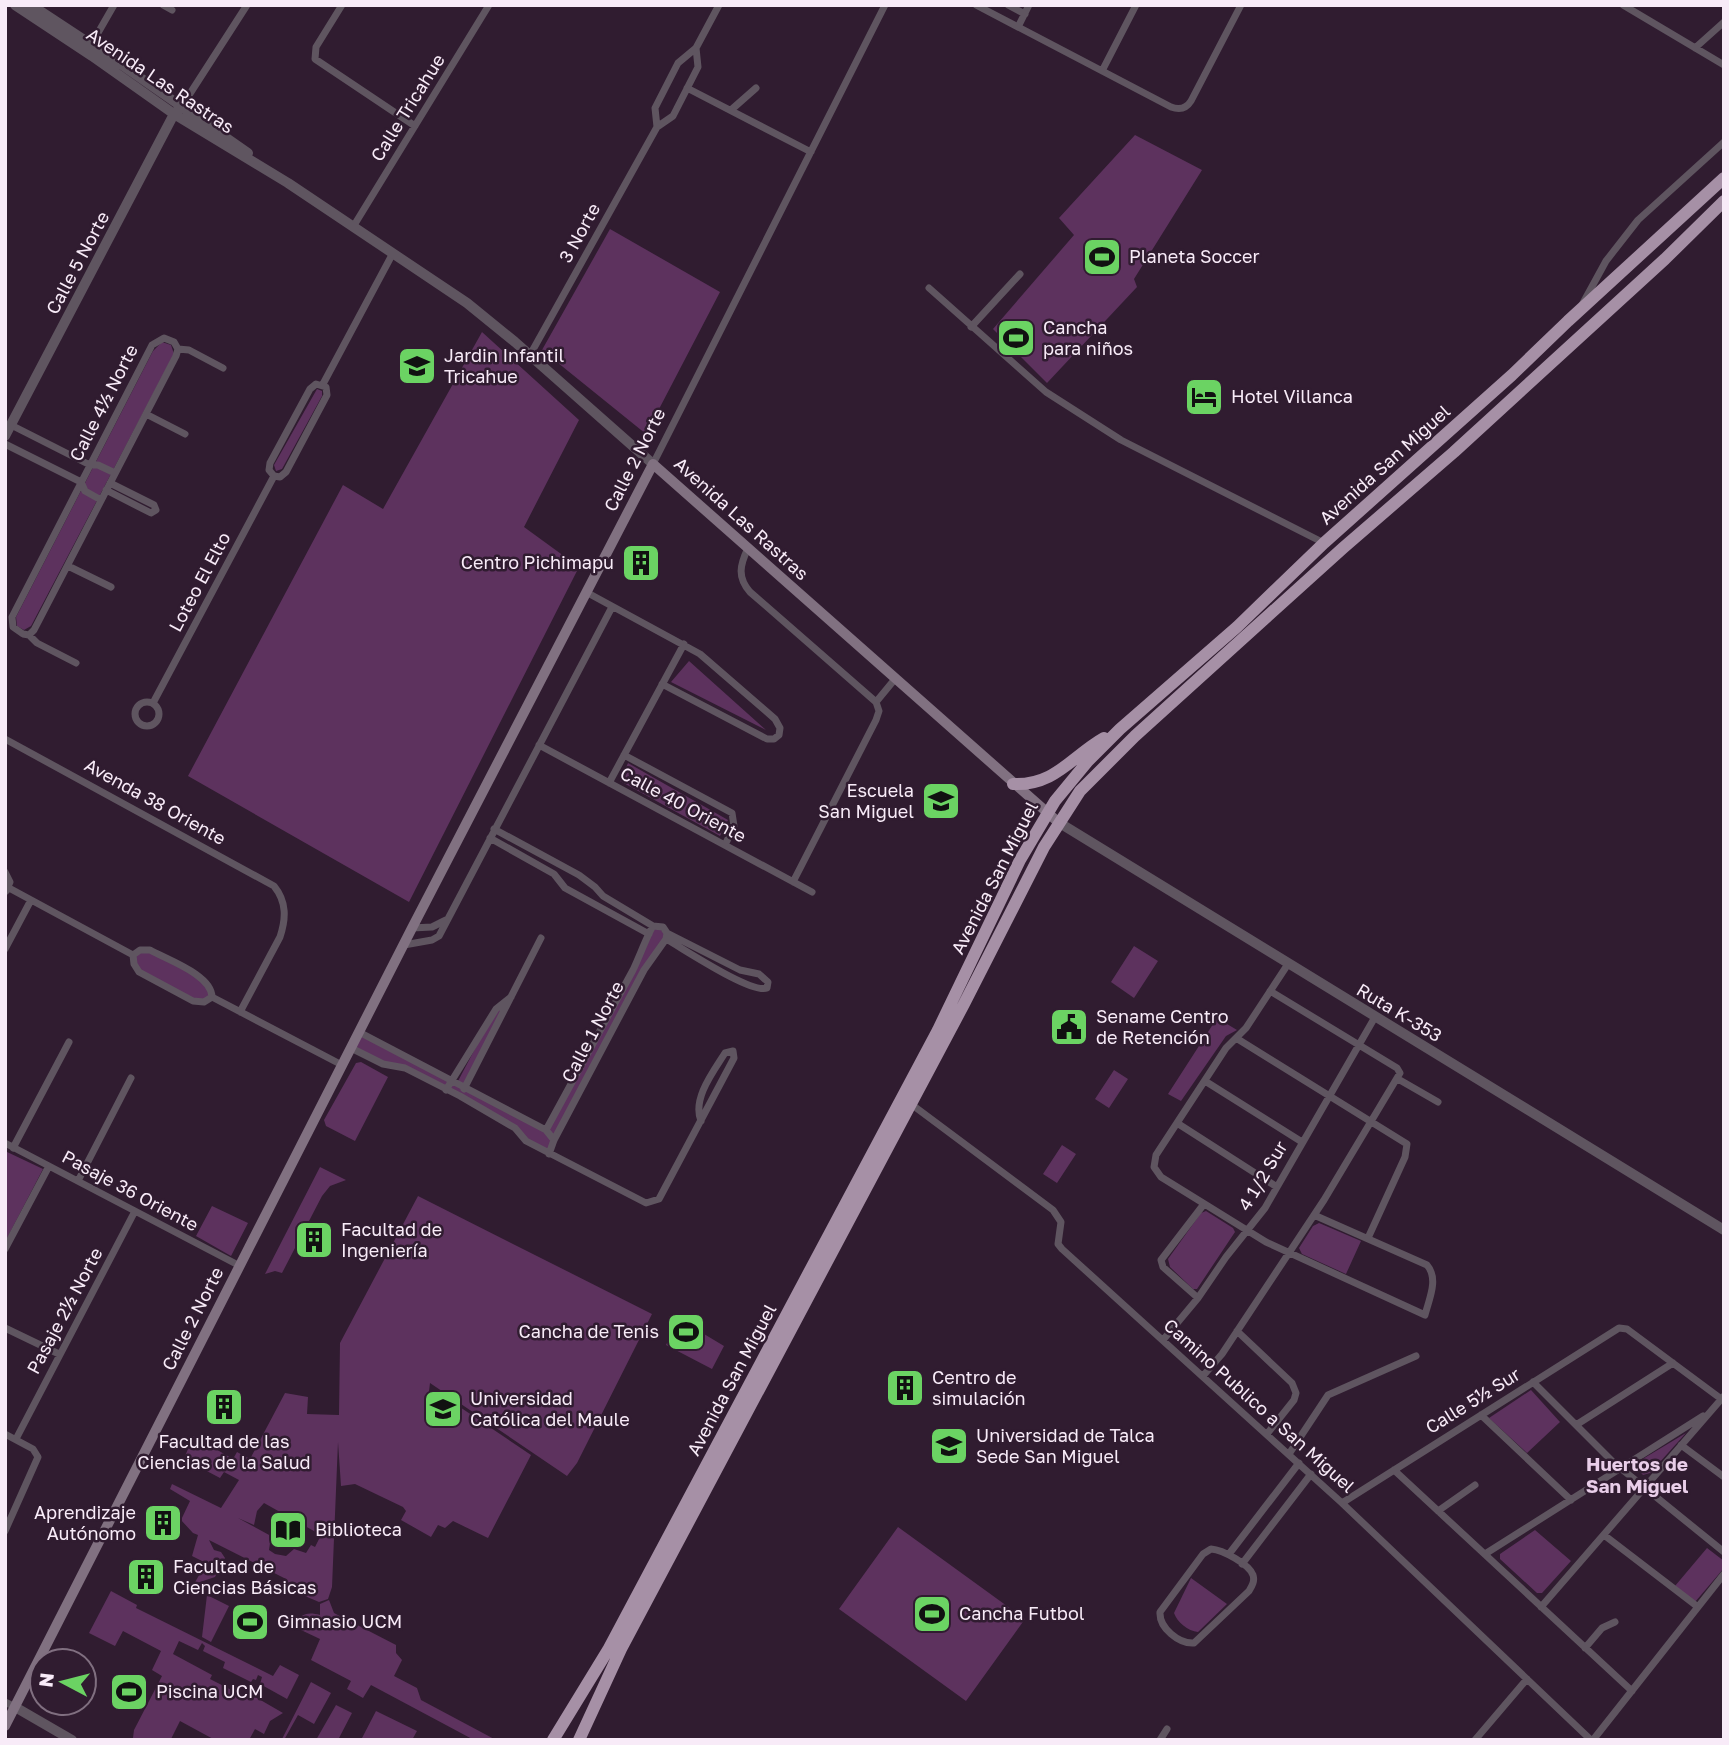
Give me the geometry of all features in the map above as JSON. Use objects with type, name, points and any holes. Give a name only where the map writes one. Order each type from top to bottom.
[{"type":"highway","name":"Avenida San Miguel","points":[[553,1740],[614,1639],[938,1030],[1016,869],[1046,814],[1074,777],[1120,729],[1246,618],[1324,543],[1512,375],[1724,178]]},
{"type":"highway","name":"Avenida San Miguel","points":[[579,1740],[621,1649],[1058,822],[1080,791],[1111,758],[1343,548],[1454,452],[1665,259],[1724,201]]},
{"type":"highway","points":[[1665,259],[1671,225]]},
{"type":"highway","points":[[1324,543],[1343,548]]},
{"type":"highway","points":[[1013,784],[1035,783],[1048,779],[1088,748],[1120,729]]},
{"type":"main road","name":"Avenida Las Rastras","points":[[653,464],[1058,822]]},
{"type":"main road","name":"Calle 2 Norte","points":[[5,1726],[10,1705],[240,1266],[653,464]]},
{"type":"street","name":"Avenida Las Rastras","points":[[15,5],[92,55],[174,114],[288,183]]},
{"type":"street","name":"Avenida Las Rastras","points":[[31,5],[467,303],[653,464]]},
{"type":"street","points":[[92,45],[114,5]]},
{"type":"street","points":[[163,5],[172,10]]},
{"type":"street","points":[[182,106],[247,5]]},
{"type":"street","points":[[342,5],[316,47],[314,59],[415,126]]},
{"type":"street","name":"Calle Tricahue","points":[[353,227],[489,5]]},
{"type":"street","name":"3 Norte","points":[[657,127],[655,108],[678,63],[695,48],[719,5]]},
{"type":"street","name":"Calle 2 Norte","points":[[653,464],[885,5]]},
{"type":"street","points":[[976,5],[1179,109],[1186,107],[1241,5]]},
{"type":"street","points":[[1009,5],[1025,14]]},
{"type":"street","points":[[1018,27],[1029,5]]},
{"type":"street","points":[[1102,71],[1136,5]]},
{"type":"street","points":[[1623,5],[1724,65]]},
{"type":"street","points":[[1695,48],[1724,22]]},
{"type":"street","name":"3 Norte","points":[[530,355],[657,127],[673,116],[698,67],[695,48]]},
{"type":"street","points":[[687,88],[811,152]]},
{"type":"street","points":[[731,110],[756,88]]},
{"type":"street","name":"Calle 5 Norte","points":[[5,436],[174,114],[182,106]]},
{"type":"street","points":[[1579,310],[1606,261],[1637,220],[1724,142]]},
{"type":"street","name":"Loteo El Elto","points":[[323,384],[393,253]]},
{"type":"street","points":[[971,327],[1020,274]]},
{"type":"street","points":[[929,288],[1046,392],[1121,440],[1324,543]]},
{"type":"street","name":"Calle 4½ Norte","points":[[29,635],[14,629],[11,620],[152,345],[159,339],[167,338],[174,342],[178,349]]},
{"type":"street","points":[[76,663],[34,641],[29,635],[68,566],[178,349],[189,350],[223,368]]},
{"type":"street","name":"Loteo El Elto","points":[[274,476],[269,470],[270,463],[310,389],[316,384],[323,384]]},
{"type":"street","name":"Loteo El Elto","points":[[274,476],[284,474],[326,398],[327,389],[323,384]]},
{"type":"street","points":[[146,414],[185,434]]},
{"type":"street","points":[[11,425],[90,465],[98,465],[114,473]]},
{"type":"street","points":[[5,444],[81,482],[85,491],[102,500]]},
{"type":"street","name":"Loteo El Elto","points":[[153,704],[274,476]]},
{"type":"street","points":[[108,486],[154,505],[156,510],[150,512],[108,486]]},
{"type":"street","points":[[748,548],[740,570],[746,587],[876,702],[878,711],[876,720],[793,881]]},
{"type":"street","points":[[68,566],[111,587]]},
{"type":"street","points":[[586,592],[700,654],[775,719],[780,733],[777,738],[767,739],[662,684]]},
{"type":"street","points":[[404,945],[436,938],[612,607]]},
{"type":"street","points":[[609,783],[684,644]]},
{"type":"street","points":[[876,702],[895,679]]},
{"type":"street","name":"Avenda 38 Oriente","points":[[5,738],[265,880],[278,890],[283,901],[284,919],[280,937],[240,1012]]},
{"type":"street","name":"Calle 40 Oriente","points":[[539,746],[812,892]]},
{"type":"street","points":[[624,755],[732,813],[734,826],[725,845]]},
{"type":"street","name":"Ruta K-353","points":[[1058,822],[1724,1230]]},
{"type":"street","points":[[490,838],[554,874],[565,888],[650,932],[663,927],[665,938],[737,980],[760,990],[767,988],[768,982],[763,976],[740,970],[665,938],[653,943],[650,932],[579,875],[494,829]]},
{"type":"street","points":[[5,872],[9,876],[7,889],[134,954]]},
{"type":"street","points":[[5,949],[32,900]]},
{"type":"street","points":[[412,928],[432,927],[447,919]]},
{"type":"street","name":"Calle 1 Norte","points":[[547,1130],[650,932]]},
{"type":"street","points":[[460,1096],[541,938]]},
{"type":"street","name":"Calle 1 Norte","points":[[549,1154],[644,970],[665,938]]},
{"type":"street","points":[[134,954],[140,950],[150,950],[204,979],[211,989],[212,997]]},
{"type":"street","points":[[134,954],[134,964],[139,972],[198,1003],[212,997]]},
{"type":"street","points":[[1288,964],[1246,1028],[1226,1048],[1156,1156],[1154,1167],[1161,1177],[1289,1254],[1425,1315],[1433,1284],[1432,1271],[1427,1265],[1314,1215]]},
{"type":"street","points":[[1203,1376],[1222,1354],[1289,1254],[1400,1073],[1397,1068],[1270,991]]},
{"type":"street","points":[[446,1090],[496,1009],[511,996]]},
{"type":"street","points":[[212,997],[342,1065]]},
{"type":"street","name":"4 1/2 Sur","points":[[1163,1340],[1265,1208],[1376,1017]]},
{"type":"street","points":[[359,1032],[547,1130],[554,1140]]},
{"type":"street","points":[[1236,1038],[1407,1144],[1405,1157],[1368,1238]]},
{"type":"street","points":[[13,1148],[69,1042]]},
{"type":"street","points":[[351,1048],[383,1064],[405,1068],[460,1096],[511,1126],[526,1141],[642,1202],[650,1203],[659,1199],[701,1121],[734,1058],[733,1051],[725,1053],[700,1099],[698,1112],[701,1121]]},
{"type":"street","points":[[78,1181],[131,1078]]},
{"type":"street","points":[[1398,1079],[1438,1102]]},
{"type":"street","points":[[1205,1081],[1302,1142]]},
{"type":"street","name":"Camino Publico a San Miguel","points":[[911,1104],[1053,1210],[1061,1222],[1058,1244],[1062,1249],[1311,1474],[1592,1740]]},
{"type":"street","points":[[511,1126],[516,1115]]},
{"type":"street","points":[[1177,1123],[1277,1187]]},
{"type":"street","name":"Pasaje 36 Oriente","points":[[5,1143],[240,1266]]},
{"type":"street","points":[[5,1249],[49,1166]]},
{"type":"street","points":[[1198,1298],[1161,1262],[1204,1204]]},
{"type":"street","name":"Pasaje 2½ Norte","points":[[16,1439],[135,1211]]},
{"type":"street","name":"Calle 5½ Sur","points":[[1342,1503],[1621,1327],[1673,1363]]},
{"type":"street","points":[[5,1328],[59,1354]]},
{"type":"street","points":[[1237,1331],[1292,1383],[1296,1393],[1294,1400],[1267,1434]]},
{"type":"street","points":[[1289,1454],[1328,1395],[1416,1356]]},
{"type":"street","points":[[1541,1607],[1723,1398],[1673,1363],[1576,1425]]},
{"type":"street","points":[[1533,1382],[1613,1462],[1724,1552]]},
{"type":"street","points":[[1485,1554],[1712,1410]]},
{"type":"street","points":[[1481,1415],[1570,1500]]},
{"type":"street","points":[[5,1434],[36,1451],[38,1457],[8,1518],[5,1531]]},
{"type":"street","points":[[1681,1445],[1724,1477]]},
{"type":"street","points":[[1229,1554],[1298,1463]]},
{"type":"street","points":[[1394,1470],[1632,1692]]},
{"type":"street","points":[[1242,1564],[1311,1474]]},
{"type":"street","points":[[1438,1511],[1475,1485]]},
{"type":"street","points":[[1604,1535],[1698,1607]]},
{"type":"street","points":[[1211,1549],[1229,1554],[1242,1564],[1254,1576],[1254,1584],[1194,1643],[1187,1644],[1162,1624],[1160,1612],[1203,1554],[1211,1549]]},
{"type":"street","points":[[1592,1740],[1724,1574]]},
{"type":"street","points":[[1585,1648],[1605,1625],[1615,1622]]},
{"type":"street","points":[[1475,1740],[1527,1679]]},
{"type":"street","points":[[10,1705],[72,1740]]},
{"type":"street","points":[[1160,1740],[1167,1729]]},
{"type":"shaded area","name":"Planeta Soccer","points":[[1135,135],[1202,170],[1134,279],[1137,287],[1047,383],[993,329],[1074,235],[1059,218]]},
{"type":"shaded area","points":[[610,229],[720,292],[646,434],[542,350]]},
{"type":"shaded area","points":[[482,332],[579,420],[524,527],[579,567],[409,902],[188,776],[343,485],[383,509]]},
{"type":"shaded area","points":[[162,342],[171,345],[174,354],[31,626],[24,630],[17,626],[16,617],[153,351]]},
{"type":"shaded area","points":[[317,389],[322,391],[322,396],[282,469],[276,471],[274,465]]},
{"type":"shaded area","points":[[689,661],[766,730],[671,682]]},
{"type":"shaded area","points":[[628,763],[728,820],[720,836],[620,781]]},
{"type":"shaded area","points":[[653,926],[667,933],[549,1154],[453,1095],[351,1048],[359,1032],[457,1083],[496,1009],[511,996],[465,1087],[546,1130]]},
{"type":"shaded area","points":[[1134,946],[1158,961],[1134,998],[1111,982]]},
{"type":"shaded area","points":[[145,949],[204,979],[213,993],[198,1003],[139,972],[133,955]]},
{"type":"shaded area","points":[[1217,1018],[1237,1030],[1226,1036],[1181,1101],[1168,1094]]},
{"type":"shaded area","points":[[361,1062],[388,1077],[355,1141],[326,1126],[324,1120],[356,1063]]},
{"type":"shaded area","points":[[1114,1070],[1128,1079],[1109,1108],[1095,1099]]},
{"type":"shaded area","points":[[1062,1145],[1076,1154],[1057,1183],[1043,1174]]},
{"type":"shaded area","points":[[5,1151],[43,1169],[5,1242]]},
{"type":"shaded area","points":[[320,1167],[346,1180],[330,1186],[322,1196],[282,1273],[275,1271],[265,1274]]},
{"type":"shaded area","points":[[418,1196],[652,1314],[577,1463],[567,1476],[430,1383],[428,1399],[442,1395],[531,1455],[488,1538],[453,1521],[445,1528],[438,1525],[431,1537],[401,1520],[406,1511],[403,1507],[355,1484],[341,1486],[338,1442],[332,1587],[328,1599],[319,1602],[304,1596],[286,1579],[209,1540],[214,1550],[221,1552],[225,1558],[215,1577],[194,1584],[206,1563],[192,1556],[198,1535],[181,1520],[190,1501],[170,1489],[172,1484],[221,1508],[239,1480],[224,1472],[220,1478],[184,1459],[193,1436],[233,1459],[237,1452],[250,1459],[285,1393],[308,1397],[307,1414],[339,1415],[340,1343]],"holes":[[[264,1503],[321,1535],[315,1547],[311,1545],[306,1553],[294,1549],[286,1556],[275,1554],[269,1550],[271,1536],[238,1518],[254,1525],[257,1511]]]},
{"type":"shaded area","points":[[212,1206],[248,1223],[231,1256],[196,1236]]},
{"type":"shaded area","points":[[1206,1211],[1235,1232],[1197,1289],[1193,1289],[1170,1267],[1168,1259],[1201,1213]]},
{"type":"shaded area","points":[[1319,1223],[1361,1241],[1346,1274],[1302,1254],[1299,1248],[1313,1226]]},
{"type":"shaded area","name":"Cancha de Tenis","points":[[679,1319],[724,1346],[712,1369],[666,1345]]},
{"type":"shaded area","points":[[1531,1390],[1560,1422],[1527,1453],[1489,1418]]},
{"type":"shaded area","points":[[1686,1433],[1650,1473],[1643,1475],[1636,1467],[1636,1463]]},
{"type":"shaded area","name":"Cancha Futbol","points":[[898,1527],[1025,1619],[966,1701],[839,1609]]},
{"type":"shaded area","points":[[1535,1530],[1571,1561],[1542,1593],[1537,1593],[1500,1559],[1500,1554]]},
{"type":"shaded area","points":[[1707,1548],[1724,1561],[1724,1568],[1695,1602],[1675,1586]]},
{"type":"shaded area","points":[[1191,1578],[1227,1604],[1198,1632],[1183,1625],[1174,1613]]},
{"type":"shaded area","points":[[111,1591],[137,1605],[136,1608],[273,1676],[280,1665],[299,1675],[287,1699],[260,1684],[262,1677],[258,1675],[256,1680],[251,1682],[223,1668],[225,1662],[203,1651],[205,1646],[202,1643],[198,1650],[179,1641],[173,1654],[212,1675],[210,1679],[249,1699],[252,1695],[283,1713],[270,1721],[264,1734],[255,1729],[249,1740],[215,1740],[180,1721],[171,1739],[133,1738],[134,1730],[162,1676],[152,1670],[161,1651],[123,1631],[115,1646],[89,1633]]},
{"type":"shaded area","points":[[207,1595],[229,1606],[211,1642],[202,1637]]},
{"type":"shaded area","points":[[329,1600],[334,1613],[396,1645],[396,1653],[402,1660],[394,1676],[417,1688],[421,1700],[496,1740],[474,1740],[371,1685],[363,1698],[347,1689],[351,1681],[311,1660],[320,1639],[282,1621],[291,1625],[304,1615],[320,1615],[320,1604]]},
{"type":"shaded area","points":[[311,1682],[331,1693],[314,1724],[298,1715],[284,1740],[282,1739]]},
{"type":"shaded area","points":[[336,1705],[352,1713],[338,1740],[316,1740]]},
{"type":"shaded area","points":[[376,1711],[417,1731],[412,1740],[361,1740]]},
{"type":"place","name":"Planeta Soccer","points":[[1102,257]]},
{"type":"place","name":"Cancha para niños","points":[[1016,338]]},
{"type":"place","name":"Jardin Infantil Tricahue","points":[[417,366]]},
{"type":"place","name":"Hotel Villanca","points":[[1204,397]]},
{"type":"place","name":"Centro Pichimapu","points":[[641,563]]},
{"type":"place","name":"Escuela San Miguel","points":[[941,801]]},
{"type":"place","name":"Sename Centro de Retención","points":[[1069,1027]]},
{"type":"place","name":"Facultad de Ingeniería","points":[[314,1240]]},
{"type":"place","name":"Cancha de Tenis","points":[[686,1332]]},
{"type":"place","name":"Centro de simulación","points":[[905,1388]]},
{"type":"place","name":"Facultad de las Ciencias de la Salud","points":[[224,1407]]},
{"type":"place","name":"Universidad Católica del Maule","points":[[443,1409]]},
{"type":"place","name":"Universidad de Talca Sede San Miguel","points":[[949,1446]]},
{"type":"place","name":"Aprendizaje Autónomo","points":[[163,1523]]},
{"type":"place","name":"Biblioteca","points":[[288,1530]]},
{"type":"place","name":"Facultad de Ciencias Básicas","points":[[146,1577]]},
{"type":"place","name":"Cancha Futbol","points":[[932,1614]]},
{"type":"place","name":"Gimnasio UCM","points":[[250,1622]]},
{"type":"place","name":"Piscina UCM","points":[[129,1692]]},
{"type":"district","name":"Huertos de San Miguel","points":[[1637,1475]]}]
